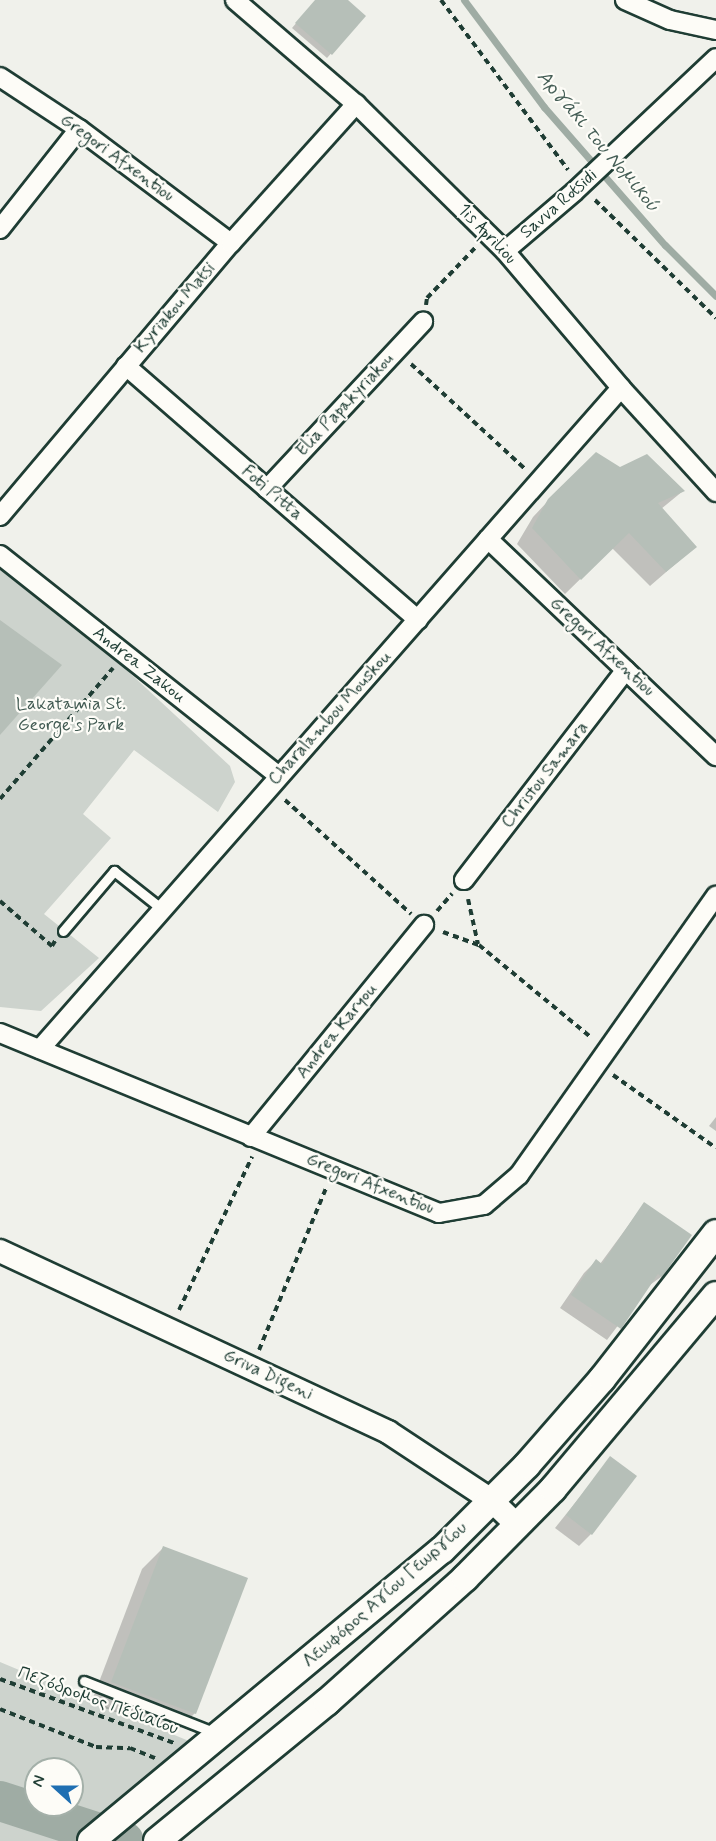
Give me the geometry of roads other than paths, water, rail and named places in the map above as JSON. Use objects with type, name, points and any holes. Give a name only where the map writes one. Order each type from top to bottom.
[{"type":"main road","name":"Λεωφόρος Αγίου Γεωργίου","points":[[91,1841],[169,1764],[220,1736],[442,1550],[603,1379],[716,1233]]},
{"type":"main road","name":"Λεωφόρος Αγίου Γεωργίου","points":[[157,1841],[327,1702],[518,1526],[633,1399],[716,1295]]},
{"type":"street","name":"1is Apriliou","points":[[235,0],[356,104],[505,251],[621,388],[716,492]]},
{"type":"street","points":[[625,0],[670,20],[716,30]]},
{"type":"street","name":"Savva Rotsidi","points":[[505,251],[578,189],[716,58]]},
{"type":"street","name":"Gregori Afxentiou","points":[[0,77],[79,129],[231,243]]},
{"type":"street","name":"Kyriakou Matsi","points":[[0,516],[231,243],[356,104]]},
{"type":"street","points":[[0,229],[79,129]]},
{"type":"street","name":"Elia Papakyriakou","points":[[267,489],[423,321]]},
{"type":"street","name":"Foti Pitta","points":[[126,366],[418,620]]},
{"type":"street","name":"Charalambou Mouskou","points":[[40,1049],[274,780],[621,388]]},
{"type":"street","name":"Gregori Afxentiou","points":[[488,539],[716,756]]},
{"type":"street","name":"Andrea Zakou","points":[[0,555],[125,654],[274,780]]},
{"type":"street","name":"Christou Samara","points":[[464,880],[626,670]]},
{"type":"street","name":"Gregori Afxentiou","points":[[0,1033],[439,1213],[484,1205],[519,1175],[716,896]]},
{"type":"street","name":"Andrea Karyou","points":[[255,1139],[424,926]]},
{"type":"street","name":"Griva Digeni","points":[[0,1251],[388,1432],[491,1500],[518,1526]]},
{"type":"lane","points":[[63,931],[114,871],[162,909]]},
{"type":"lane","points":[[84,1681],[220,1736]]},
{"type":"waterway","name":"Αργάκι του Νομικού","points":[[464,0],[544,107],[665,245],[716,296]]},
{"type":"waterway","points":[[0,1801],[124,1841]]},
{"type":"park label","name":"Lakatamia St. George's Park","points":[[71,715]]}]
